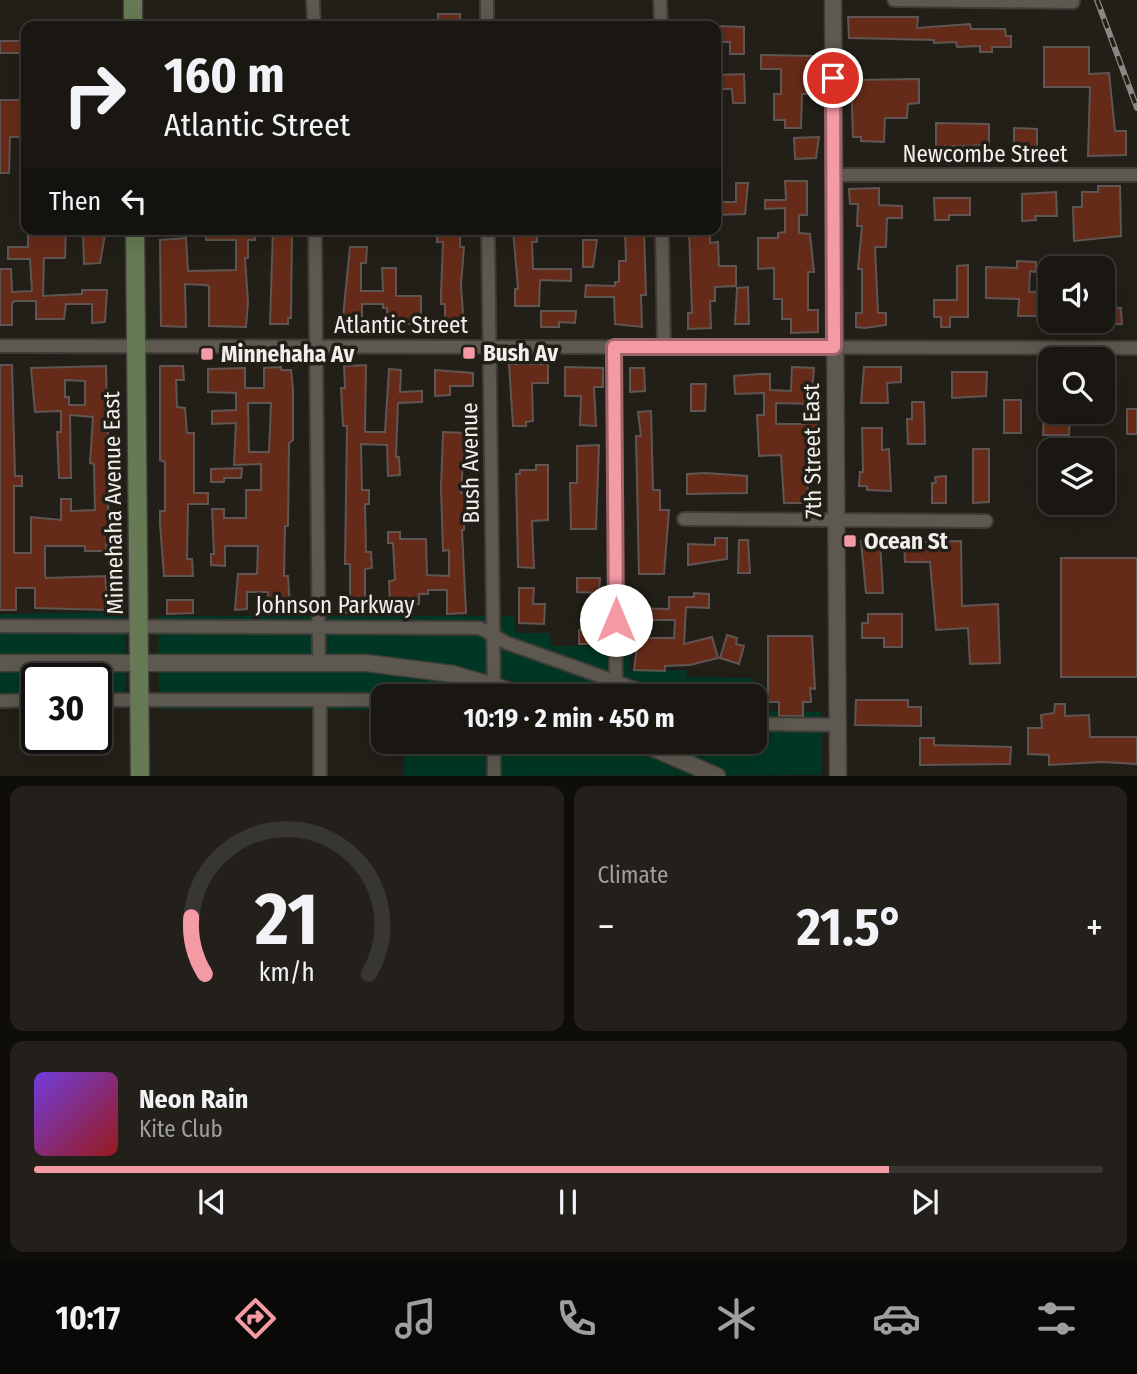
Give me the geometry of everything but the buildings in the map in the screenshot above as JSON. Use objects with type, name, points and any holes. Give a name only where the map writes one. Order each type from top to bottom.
[{"type":"main road","points":[[132,0],[133,21]]},
{"type":"main road","name":"Minnehaha Avenue East","points":[[135,235],[140,775]]},
{"type":"street","points":[[313,0],[314,21]]},
{"type":"street","points":[[487,0],[487,21]]},
{"type":"street","points":[[660,0],[661,21]]},
{"type":"street","name":"7th Street East","points":[[832,0],[838,775]]},
{"type":"street","points":[[894,0],[1073,2]]},
{"type":"street","name":"Newcombe Street","points":[[834,175],[1137,174]]},
{"type":"street","points":[[315,235],[319,662]]},
{"type":"street","name":"Bush Avenue","points":[[488,235],[494,684]]},
{"type":"street","points":[[662,235],[663,347]]},
{"type":"street","name":"Atlantic Street","points":[[0,346],[1137,348]]},
{"type":"street","points":[[614,347],[616,683]]},
{"type":"street","points":[[684,519],[986,521]]},
{"type":"street","name":"Johnson Parkway","points":[[0,626],[480,628],[619,684]]},
{"type":"street","points":[[0,663],[319,662],[416,668],[470,684]]},
{"type":"street","points":[[0,701],[21,700]]},
{"type":"street","points":[[112,700],[371,700]]},
{"type":"street","points":[[320,701],[320,775]]},
{"type":"street","points":[[767,724],[838,725]]},
{"type":"street","points":[[494,754],[494,775]]},
{"type":"street","points":[[667,754],[717,775]]},
{"type":"green space","points":[[125,612],[125,708],[112,708],[112,663],[21,663],[21,709],[0,709],[0,614]]},
{"type":"green space","points":[[158,616],[514,616],[515,633],[550,633],[551,646],[629,646],[629,670],[687,670],[686,677],[753,678],[753,684],[371,684],[371,710],[159,709]]},
{"type":"green space","points":[[767,711],[822,712],[822,775],[404,776],[404,754],[767,754]]},
{"type":"railway","points":[[1097,0],[1137,108]]},
{"type":"place","name":"Bush Av","points":[[469,353]]},
{"type":"place","name":"Minnehaha Av","points":[[207,354]]},
{"type":"place","name":"Ocean St","points":[[850,541]]},
{"type":"route","points":[[616,620],[614,347],[834,347],[833,78]]}]
